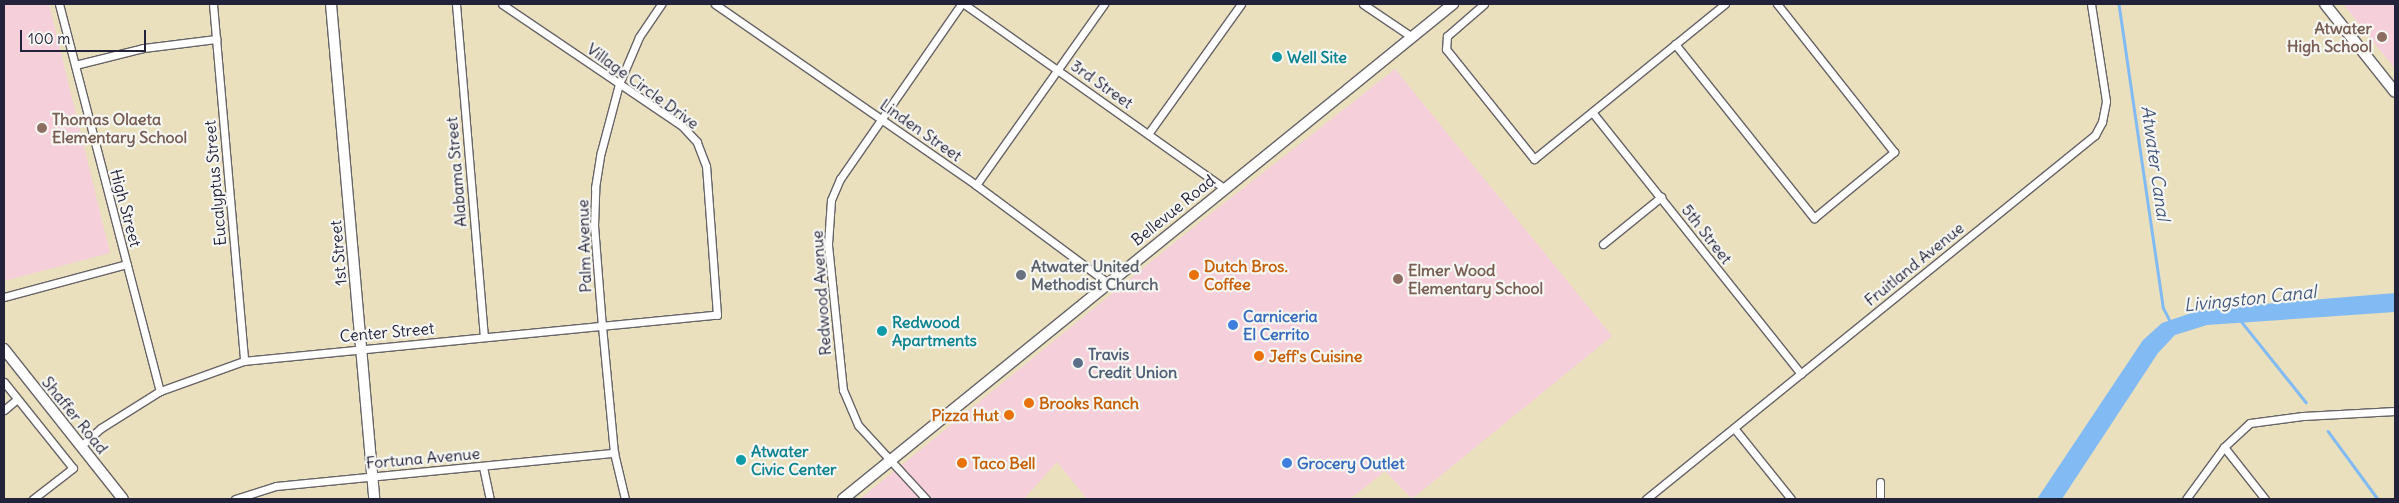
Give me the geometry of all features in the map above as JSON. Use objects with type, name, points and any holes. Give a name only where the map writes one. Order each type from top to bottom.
[{"type":"main road","name":"1st Street","points":[[331,4],[374,499]]},
{"type":"main road","name":"Bellevue Road","points":[[843,499],[1453,4]]},
{"type":"main road","points":[[2325,4],[2395,92]]},
{"type":"main road","name":"Shaffer Road","points":[[4,350],[123,499]]},
{"type":"street","name":"High Street","points":[[59,4],[160,390]]},
{"type":"street","name":"Eucalyptus Street","points":[[213,4],[244,361]]},
{"type":"street","name":"Alabama Street","points":[[456,4],[484,338]]},
{"type":"street","name":"Village Circle Drive","points":[[502,4],[682,126],[697,142],[706,166],[717,315]]},
{"type":"street","name":"Palm Avenue","points":[[625,499],[614,453],[594,226],[595,188],[601,152],[619,84],[639,37],[661,4]]},
{"type":"street","name":"Linden Street","points":[[715,4],[976,185],[1108,283]]},
{"type":"street","name":"Redwood Avenue","points":[[926,499],[858,425],[843,390],[828,244],[831,200],[854,156],[962,4]]},
{"type":"street","name":"3rd Street","points":[[962,4],[1224,188]]},
{"type":"street","points":[[976,185],[1104,4]]},
{"type":"street","points":[[1148,134],[1240,4]]},
{"type":"street","points":[[1363,4],[1375,7],[1412,37]]},
{"type":"street","points":[[1484,4],[1447,36],[1446,49],[1534,159],[1725,4]]},
{"type":"street","points":[[1675,44],[1814,218],[1894,152],[1777,4]]},
{"type":"street","name":"Fruitland Avenue","points":[[1646,499],[2095,135],[2102,122],[2106,101],[2091,4]]},
{"type":"street","points":[[75,65],[143,48],[216,39]]},
{"type":"street","name":"5th Street","points":[[1592,112],[1801,374]]},
{"type":"street","points":[[1603,244],[1661,197]]},
{"type":"street","points":[[4,297],[127,264]]},
{"type":"street","name":"Center Street","points":[[81,446],[101,428],[160,390],[244,361],[361,348],[717,315]]},
{"type":"street","points":[[4,382],[72,468],[33,499]]},
{"type":"street","points":[[4,410],[17,400]]},
{"type":"street","points":[[2186,499],[2224,447],[2250,423],[2303,416],[2395,411]]},
{"type":"street","points":[[1734,428],[1791,499]]},
{"type":"street","points":[[2224,447],[2265,499]]},
{"type":"street","name":"Fortuna Avenue","points":[[235,499],[276,486],[614,453]]},
{"type":"street","points":[[483,467],[490,499]]},
{"type":"street","points":[[1880,482],[1880,499]]},
{"type":"shaded area","name":"Thomas Olaeta Elementary School","points":[[4,4],[49,4],[110,253],[4,281]]},
{"type":"shaded area","name":"Atwater High School","points":[[2343,4],[2395,4],[2395,69]]},
{"type":"shaded area","points":[[1395,69],[1612,336],[1412,499],[1385,471],[1350,499],[1087,499],[1057,462],[1024,499],[860,499],[1190,230]]},
{"type":"water","points":[[2395,293],[2395,312],[2207,325],[2175,335],[2158,353],[2062,499],[2037,499],[2143,340],[2162,323],[2203,309]]},
{"type":"waterway","name":"Atwater Canal","points":[[2119,4],[2163,307],[2170,321]]},
{"type":"waterway","points":[[2241,321],[2306,402]]},
{"type":"waterway","points":[[2328,431],[2378,499]]},
{"type":"place","name":"Atwater High School","points":[[2382,37]]},
{"type":"place","name":"Well Site","points":[[1277,57]]},
{"type":"place","name":"Thomas Olaeta Elementary School","points":[[42,128]]},
{"type":"place","name":"Atwater United Methodist Church","points":[[1021,275]]},
{"type":"place","name":"Dutch Bros. Coffee","points":[[1194,275]]},
{"type":"place","name":"Elmer Wood Elementary School","points":[[1398,279]]},
{"type":"place","name":"Carniceria El Cerrito","points":[[1233,325]]},
{"type":"place","name":"Redwood Apartments","points":[[882,331]]},
{"type":"place","name":"Jeff's Cuisine","points":[[1259,356]]},
{"type":"place","name":"Travis Credit Union","points":[[1078,363]]},
{"type":"place","name":"Brooks Ranch","points":[[1029,403]]},
{"type":"place","name":"Pizza Hut","points":[[1009,415]]},
{"type":"place","name":"Atwater Civic Center","points":[[741,460]]},
{"type":"place","name":"Taco Bell","points":[[962,463]]},
{"type":"place","name":"Grocery Outlet","points":[[1287,463]]},
{"type":"water label","name":"Livingston Canal","points":[[2250,299]]}]
